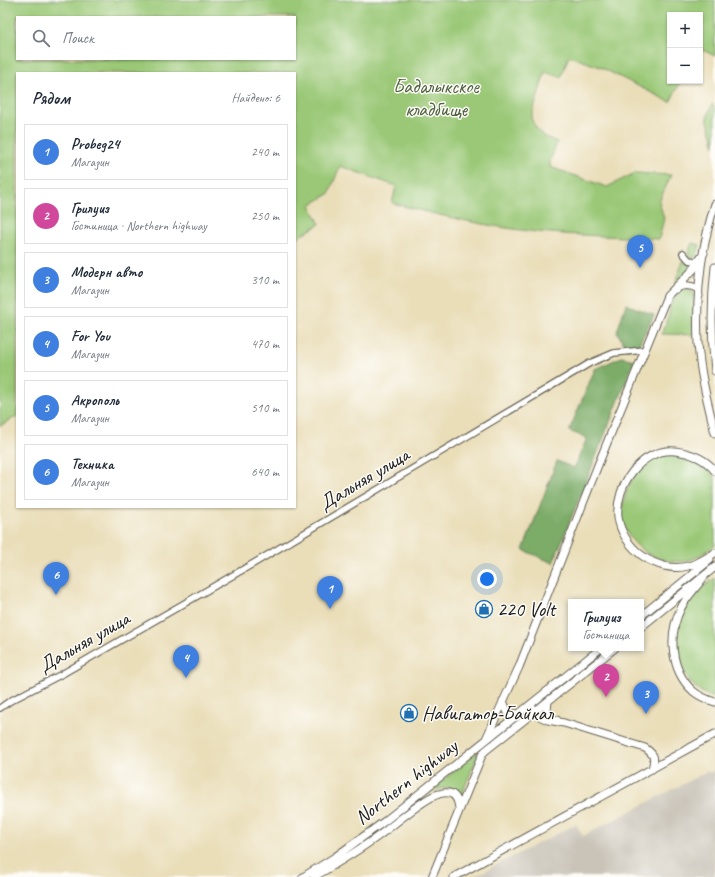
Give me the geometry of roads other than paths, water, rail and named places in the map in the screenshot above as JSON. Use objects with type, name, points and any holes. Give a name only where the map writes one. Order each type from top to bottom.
[{"type":"main road","points":[[715,204],[704,253],[699,297],[698,326],[700,358],[715,434]]},
{"type":"main road","points":[[486,739],[520,667],[558,567],[667,296],[688,276],[704,253]]},
{"type":"main road","points":[[715,267],[711,314],[715,371]]},
{"type":"main road","points":[[667,296],[680,286],[685,285],[698,290],[699,297]]},
{"type":"main road","points":[[715,471],[706,461],[688,453],[668,451],[655,453],[644,459],[627,481],[619,503],[618,517],[627,539],[635,549],[642,556],[666,567],[686,567],[697,564],[715,553]]},
{"type":"main road","points":[[644,614],[715,556]]},
{"type":"main road","points":[[644,625],[715,567]]},
{"type":"main road","points":[[705,575],[682,607],[676,621],[673,650],[676,666],[683,679],[693,691],[715,702]]},
{"type":"main road","name":"Northern highway","points":[[302,877],[335,857],[385,821],[597,651]]},
{"type":"main road","name":"Northern highway","points":[[432,877],[485,750],[611,651]]},
{"type":"main road","points":[[504,701],[508,713],[519,714]]},
{"type":"main road","points":[[548,701],[547,711],[549,716],[552,718],[645,748],[651,752],[653,756],[654,761],[652,768]]},
{"type":"main road","points":[[531,705],[539,716],[548,720],[564,723]]},
{"type":"main road","points":[[454,877],[715,734]]},
{"type":"main road","points":[[314,877],[379,835],[433,796],[448,792],[454,794],[457,798],[459,811]]},
{"type":"street","points":[[683,253],[689,260],[700,260]]},
{"type":"street","name":"Дальняя улица","points":[[0,708],[256,562],[590,364],[614,353],[644,350]]},
{"type":"place","name":"Акрополь","points":[[640,268]]},
{"type":"place","name":"Техника","points":[[56,595]]},
{"type":"place","name":"Probeg24","points":[[330,609]]},
{"type":"place","name":"220 Volt","points":[[484,609]]},
{"type":"place","name":"For You","points":[[186,678]]},
{"type":"place","name":"Грилуиз","points":[[606,697]]},
{"type":"place","name":"Навигатор-Байкал","points":[[409,713]]},
{"type":"place","name":"Модерн авто","points":[[646,714]]},
{"type":"park label","name":"Бадалыкское кладбище","points":[[436,98]]}]
